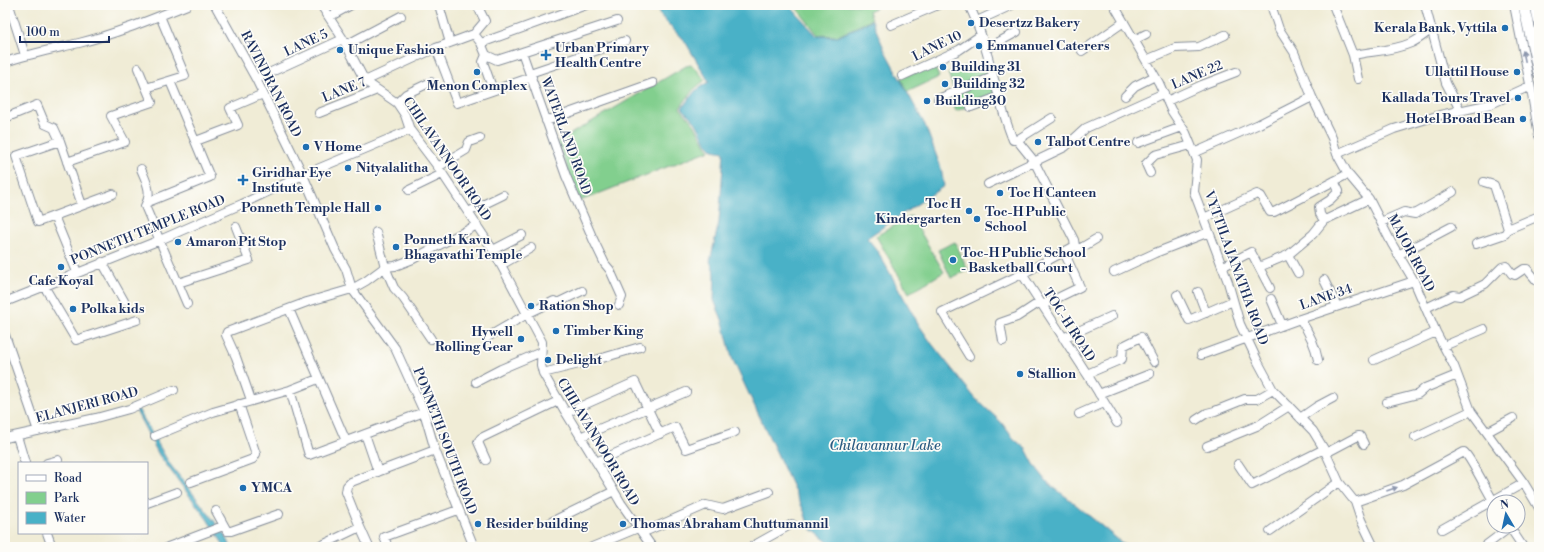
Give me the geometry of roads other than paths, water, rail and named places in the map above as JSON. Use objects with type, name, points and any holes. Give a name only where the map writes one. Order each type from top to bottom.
[{"type":"highway","points":[[1524,5],[1539,73]]},
{"type":"highway","points":[[1536,5],[1539,20]]},
{"type":"street","points":[[9,5],[25,55]]},
{"type":"street","points":[[5,62],[25,55],[80,43],[160,16],[187,5]]},
{"type":"street","name":"RAVINDRAN ROAD","points":[[215,5],[264,94],[303,175]]},
{"type":"street","name":"CHILAVANNOOR ROAD","points":[[321,5],[344,42],[365,81],[396,103],[405,114],[410,130],[440,170],[493,250],[542,342],[541,365],[558,401],[620,503],[652,547]]},
{"type":"street","points":[[329,17],[351,5]]},
{"type":"street","points":[[439,5],[450,43]]},
{"type":"street","points":[[365,81],[436,48],[474,34],[485,21],[477,5]]},
{"type":"street","points":[[481,43],[586,5]]},
{"type":"street","points":[[891,25],[938,5]]},
{"type":"street","points":[[969,5],[977,21],[986,49],[1004,120],[1013,140],[1017,140],[1034,161],[1074,240],[1075,246]]},
{"type":"street","points":[[977,21],[1012,5]]},
{"type":"street","name":"VYTTILA JANATHA ROAD","points":[[1114,5],[1155,76],[1191,145],[1197,160],[1194,192],[1234,301],[1240,324],[1258,362],[1273,390],[1314,431],[1339,482],[1355,502],[1361,520],[1374,547]]},
{"type":"street","name":"MAJOR ROAD","points":[[1271,5],[1279,29],[1294,52],[1312,97],[1332,138],[1337,154],[1348,174],[1369,199],[1398,255],[1414,281],[1436,332],[1457,375],[1471,411],[1524,483],[1539,508]]},
{"type":"street","points":[[1333,5],[1353,55],[1358,79]]},
{"type":"street","points":[[1425,5],[1446,83],[1460,110]]},
{"type":"street","points":[[1514,5],[1539,136]]},
{"type":"street","points":[[146,88],[185,76],[160,16]]},
{"type":"street","name":"LANE 5","points":[[256,79],[344,42],[400,16]]},
{"type":"street","points":[[474,34],[481,43],[486,55],[497,60],[617,21]]},
{"type":"street","points":[[1082,51],[1124,22]]},
{"type":"street","points":[[1353,55],[1370,51],[1388,50],[1411,43],[1432,29]]},
{"type":"street","points":[[986,49],[1017,32]]},
{"type":"street","points":[[1134,40],[1146,34]]},
{"type":"street","name":"LANE 10","points":[[902,76],[959,50],[981,35]]},
{"type":"street","points":[[1146,60],[1175,48],[1199,47],[1225,35]]},
{"type":"street","points":[[436,48],[457,103],[625,41]]},
{"type":"street","name":"WATERLAND ROAD","points":[[522,52],[566,176],[604,264],[610,270],[622,297],[620,306]]},
{"type":"street","points":[[486,55],[483,62],[493,90]]},
{"type":"street","points":[[67,162],[125,142],[111,116],[152,102],[138,68]]},
{"type":"street","name":"LANE 22","points":[[1167,101],[1236,72]]},
{"type":"street","points":[[1125,96],[1135,86],[1155,76]]},
{"type":"street","points":[[938,99],[993,77]]},
{"type":"street","points":[[148,202],[210,177],[170,81]]},
{"type":"street","points":[[396,103],[406,94],[431,82]]},
{"type":"street","points":[[546,121],[653,83]]},
{"type":"street","points":[[1337,154],[1394,129],[1460,110],[1490,104],[1530,86]]},
{"type":"street","name":"LANE 7","points":[[319,113],[377,90]]},
{"type":"street","points":[[988,184],[1065,147],[1086,128],[1164,93]]},
{"type":"street","points":[[196,141],[238,125],[230,108],[264,94]]},
{"type":"street","points":[[971,107],[998,97]]},
{"type":"street","points":[[1194,153],[1259,124],[1312,97]]},
{"type":"street","points":[[5,118],[37,105],[45,124],[54,128],[60,141],[82,205]]},
{"type":"street","points":[[1017,140],[1052,118]]},
{"type":"street","points":[[1138,142],[1182,127]]},
{"type":"street","name":"PONNETH TEMPLE ROAD","points":[[5,302],[160,240],[303,175],[410,130]]},
{"type":"street","points":[[409,190],[440,170],[466,150],[469,142],[480,138]]},
{"type":"street","points":[[60,141],[16,156],[38,222],[113,194]]},
{"type":"street","points":[[1150,173],[1146,164],[1155,155],[1191,145]]},
{"type":"street","points":[[141,169],[149,189],[148,202],[145,206],[187,304]]},
{"type":"street","points":[[1204,218],[1257,194],[1261,196],[1270,211],[1274,212],[1348,174]]},
{"type":"street","name":"PONNETH SOUTH ROAD","points":[[303,175],[335,249],[346,269],[352,289],[395,348],[424,412],[434,450],[474,547]]},
{"type":"street","points":[[1325,219],[1321,218],[1319,207],[1330,200],[1339,191],[1334,181]]},
{"type":"street","points":[[1484,182],[1494,185],[1508,229]]},
{"type":"street","points":[[1381,222],[1404,212],[1415,214],[1453,192]]},
{"type":"street","points":[[468,212],[503,195]]},
{"type":"street","points":[[1259,267],[1288,255],[1313,234],[1325,219],[1369,199]]},
{"type":"street","points":[[54,216],[77,272]]},
{"type":"street","points":[[1476,244],[1505,234],[1508,229],[1539,216]]},
{"type":"street","points":[[251,400],[236,357],[226,335],[227,332],[289,309],[352,289],[385,267],[395,266],[413,259],[477,225]]},
{"type":"street","points":[[178,283],[249,260],[236,227]]},
{"type":"street","points":[[1398,255],[1452,227]]},
{"type":"street","points":[[376,232],[385,267],[394,288],[403,298],[431,339]]},
{"type":"street","points":[[1114,272],[1155,253],[1209,232]]},
{"type":"street","points":[[493,250],[522,236]]},
{"type":"street","points":[[969,356],[942,312],[1022,274],[1075,246],[1081,248],[1096,239]]},
{"type":"street","points":[[501,265],[531,248]]},
{"type":"street","points":[[1003,342],[1000,323],[1017,317],[1041,304],[1080,287],[1064,252]]},
{"type":"street","points":[[1222,267],[1251,252],[1270,288]]},
{"type":"street","points":[[1288,255],[1298,273]]},
{"type":"street","points":[[102,262],[124,301]]},
{"type":"street","points":[[1426,308],[1453,296],[1460,296],[1485,284],[1502,267],[1506,266],[1512,274],[1515,275],[1524,268],[1528,269],[1533,278],[1537,281],[1539,280]]},
{"type":"street","name":"TOC-H ROAD","points":[[1022,274],[1117,423]]},
{"type":"street","points":[[1324,280],[1337,306]]},
{"type":"street","name":"LANE 34","points":[[1201,355],[1282,325],[1414,281]]},
{"type":"street","points":[[44,286],[76,340],[136,320]]},
{"type":"street","points":[[486,338],[527,314],[554,301],[557,303],[582,291]]},
{"type":"street","points":[[1198,292],[1206,313]]},
{"type":"street","points":[[1177,295],[1189,320],[1234,301]]},
{"type":"street","points":[[1271,299],[1282,325]]},
{"type":"street","points":[[289,309],[346,441]]},
{"type":"street","points":[[1063,338],[1112,316]]},
{"type":"street","points":[[1300,319],[1311,336],[1316,348],[1318,360]]},
{"type":"street","points":[[1444,346],[1484,329]]},
{"type":"street","points":[[1374,360],[1436,332]]},
{"type":"street","points":[[5,335],[18,369],[38,431]]},
{"type":"street","points":[[1087,374],[1122,358],[1123,346],[1141,338],[1154,362]]},
{"type":"street","points":[[543,372],[599,359],[640,347]]},
{"type":"street","points":[[476,382],[501,369],[541,352]]},
{"type":"street","points":[[1099,394],[1150,374]]},
{"type":"street","points":[[1387,402],[1418,394],[1425,388],[1457,375]]},
{"type":"street","points":[[155,436],[214,412],[251,400],[290,390],[318,379]]},
{"type":"street","points":[[566,413],[635,382],[660,434]]},
{"type":"street","name":"ELANJERI ROAD","points":[[5,438],[130,409],[174,390]]},
{"type":"street","points":[[290,390],[309,455],[424,412]]},
{"type":"street","points":[[1196,420],[1207,413],[1245,399],[1257,399],[1273,390]]},
{"type":"street","points":[[580,437],[686,392]]},
{"type":"street","points":[[1300,418],[1333,398]]},
{"type":"street","points":[[486,460],[478,442],[481,438],[558,401]]},
{"type":"street","points":[[1079,414],[1104,402]]},
{"type":"street","points":[[191,482],[253,459],[256,454],[239,404]]},
{"type":"street","points":[[1207,446],[1258,425],[1289,406]]},
{"type":"street","points":[[1415,437],[1471,411]]},
{"type":"street","points":[[1487,432],[1513,418]]},
{"type":"street","points":[[596,462],[675,427],[686,449],[735,432]]},
{"type":"street","points":[[365,434],[378,472]]},
{"type":"street","points":[[16,436],[25,462]]},
{"type":"street","points":[[1238,464],[1252,485],[1358,436],[1360,436],[1364,444]]},
{"type":"street","points":[[369,547],[346,492],[347,486],[351,482],[434,450]]},
{"type":"street","points":[[1355,502],[1403,486],[1464,452],[1468,455],[1490,494]]},
{"type":"street","points":[[51,462],[58,460]]},
{"type":"street","points":[[1270,531],[1339,482]]},
{"type":"street","points":[[1506,494],[1524,483]]},
{"type":"street","points":[[551,522],[614,491]]},
{"type":"street","points":[[148,503],[177,492]]},
{"type":"street","points":[[592,547],[706,505],[723,509],[769,492]]},
{"type":"street","points":[[1442,529],[1486,505]]},
{"type":"street","points":[[388,547],[384,537],[458,510]]},
{"type":"street","points":[[216,511],[227,531],[231,531],[279,514]]},
{"type":"street","points":[[750,547],[792,524]]},
{"type":"street","points":[[168,547],[223,526]]},
{"type":"street","points":[[318,547],[360,527]]},
{"type":"street","points":[[49,534],[52,547]]},
{"type":"street","points":[[1485,546],[1499,534]]},
{"type":"street","points":[[1514,534],[1523,547]]},
{"type":"water","name":"Chilavannur Lake","points":[[659,5],[789,5],[817,36],[838,37],[872,20],[885,51],[925,125],[941,168],[944,186],[867,238],[877,250],[919,325],[932,344],[975,398],[1001,422],[1013,438],[1026,449],[1035,466],[1049,484],[1127,547],[834,547],[809,527],[804,511],[732,358],[723,322],[714,300],[715,274],[710,261],[719,222],[724,152],[713,150],[707,144],[696,123],[682,108],[695,91],[709,82],[686,43],[659,14]]},
{"type":"water","points":[[133,405],[138,409],[169,463],[226,536],[231,547],[225,547],[207,519],[159,455]]},
{"type":"place","name":"Desertzz Bakery","points":[[971,23]]},
{"type":"place","name":"Kerala Bank, Vyttila","points":[[1505,28]]},
{"type":"place","name":"Emmanuel Caterers","points":[[979,46]]},
{"type":"place","name":"Unique Fashion","points":[[340,50]]},
{"type":"place","name":"Urban Primary Health Centre","points":[[546,55]]},
{"type":"place","name":"Building 31","points":[[943,67]]},
{"type":"place","name":"Menon Complex","points":[[477,72]]},
{"type":"place","name":"Ullattil House","points":[[1517,72]]},
{"type":"place","name":"Building 32","points":[[945,84]]},
{"type":"place","name":"Kallada Tours Travel","points":[[1518,98]]},
{"type":"place","name":"Building30","points":[[927,101]]},
{"type":"place","name":"Hotel Broad Bean","points":[[1523,119]]},
{"type":"place","name":"Talbot Centre","points":[[1038,142]]},
{"type":"place","name":"V Home","points":[[306,147]]},
{"type":"place","name":"Nityalalitha","points":[[348,168]]},
{"type":"place","name":"Giridhar Eye Institute","points":[[243,180]]},
{"type":"place","name":"Toc H Canteen","points":[[1000,193]]},
{"type":"place","name":"Ponneth Temple Hall","points":[[378,208]]},
{"type":"place","name":"Toc H Kindergarten","points":[[969,211]]},
{"type":"place","name":"Toc-H Public School","points":[[977,219]]},
{"type":"place","name":"Amaron Pit Stop","points":[[178,242]]},
{"type":"place","name":"Ponneth Kavu Bhagavathi Temple","points":[[396,247]]},
{"type":"place","name":"Toc-H Public School - Basketball Court","points":[[953,260]]},
{"type":"place","name":"Cafe Koyal","points":[[61,267]]},
{"type":"place","name":"Ration Shop","points":[[531,306]]},
{"type":"place","name":"Polka kids","points":[[73,309]]},
{"type":"place","name":"Timber King","points":[[556,331]]},
{"type":"place","name":"Hywell Rolling Gear","points":[[521,339]]},
{"type":"place","name":"Delight","points":[[548,360]]},
{"type":"place","name":"Stallion","points":[[1020,374]]},
{"type":"place","name":"YMCA","points":[[243,488]]},
{"type":"place","name":"Resider building","points":[[478,524]]},
{"type":"place","name":"Thomas Abraham Chuttumannil","points":[[623,524]]}]
